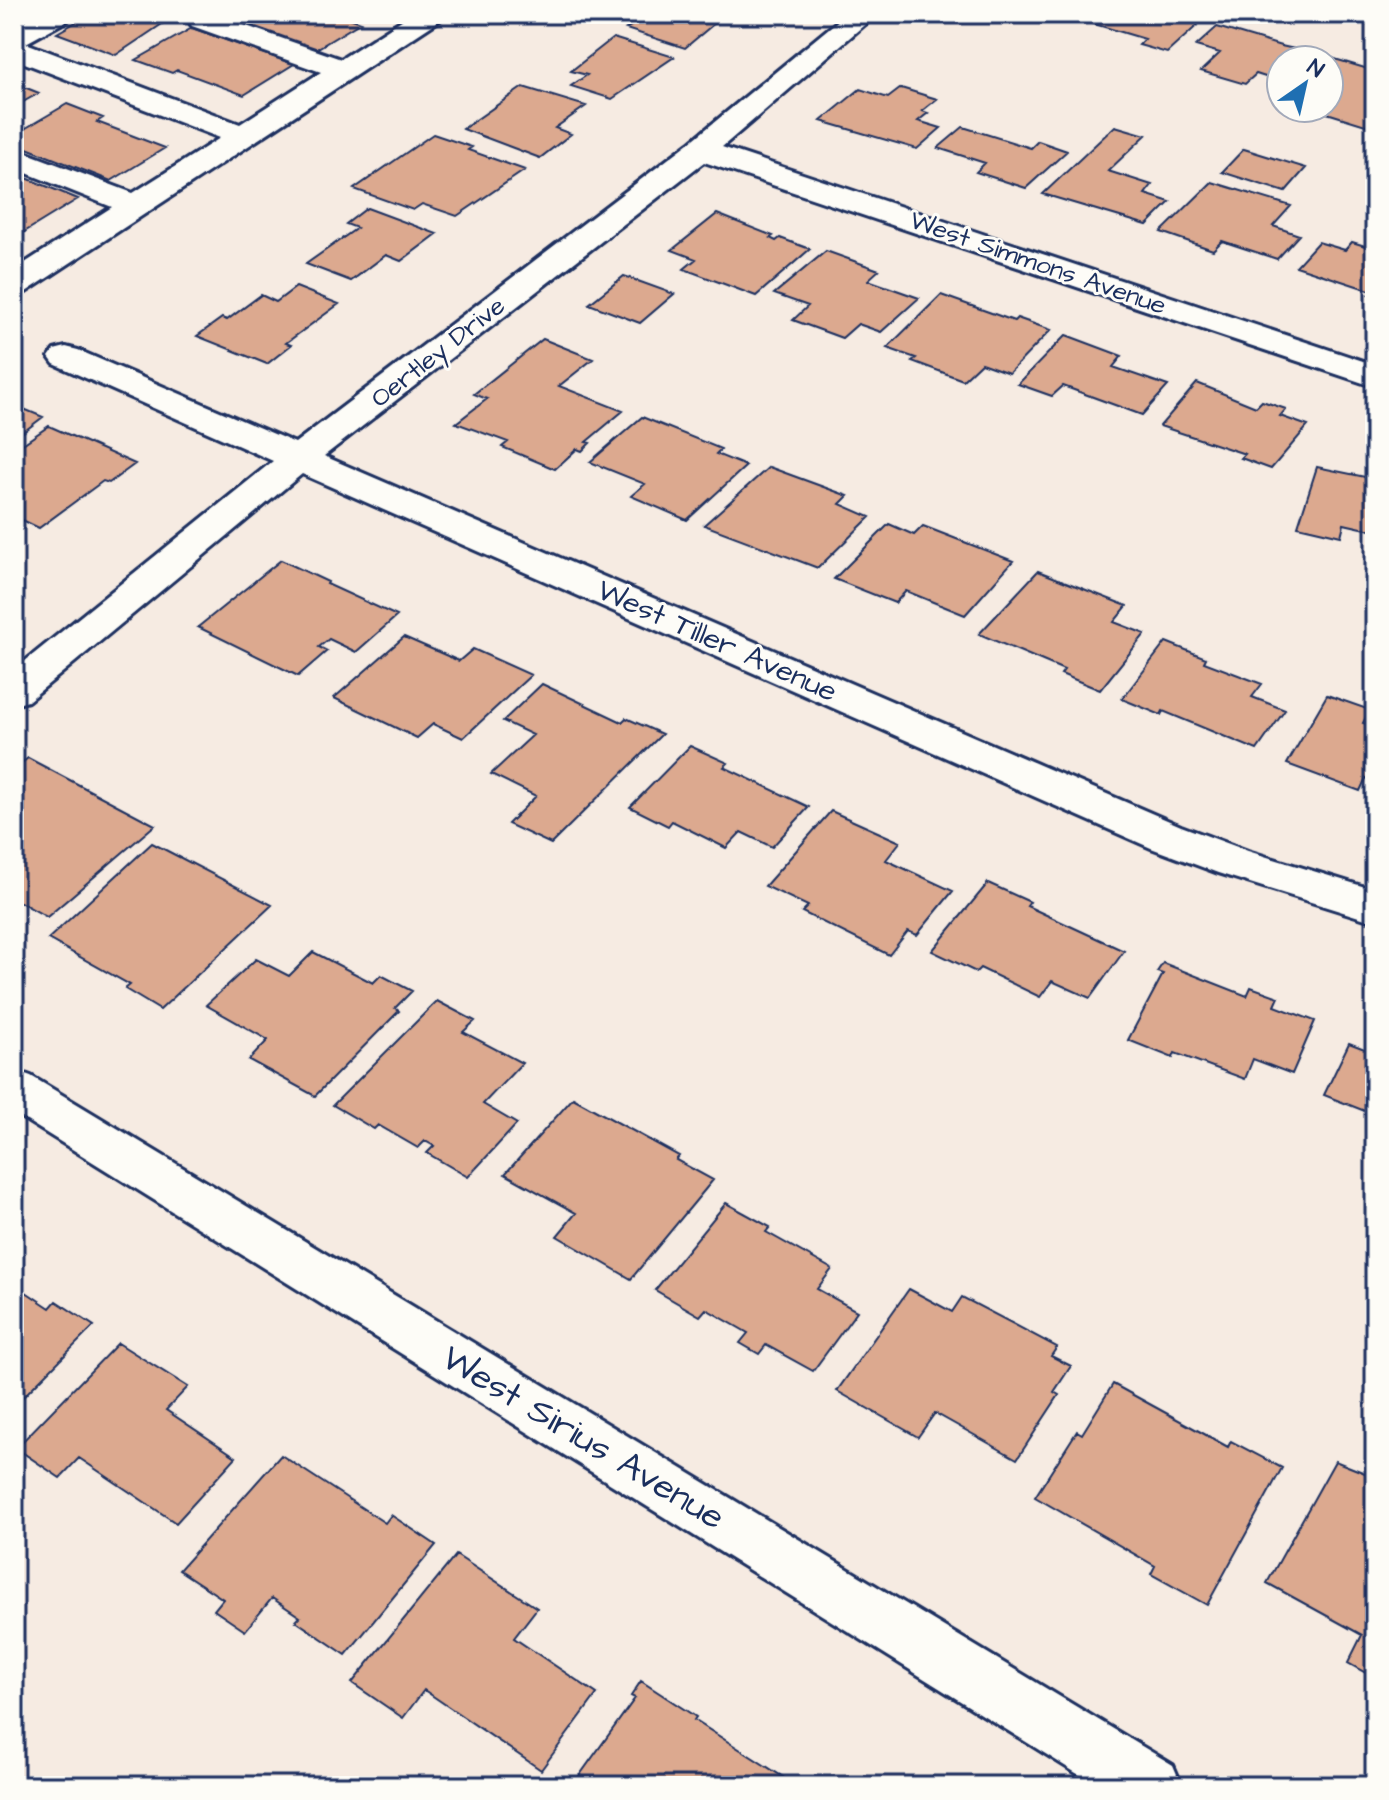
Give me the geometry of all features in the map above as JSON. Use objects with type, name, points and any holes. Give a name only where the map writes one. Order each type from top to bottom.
[{"type":"street","points":[[14,38],[58,14]]},
{"type":"street","points":[[14,285],[430,14]]},
{"type":"street","name":"Oertley Drive","points":[[14,691],[299,458],[700,150],[863,14]]},
{"type":"street","points":[[202,20],[343,70]]},
{"type":"street","points":[[14,49],[243,136]]},
{"type":"street","name":"West Simmons Avenue","points":[[700,150],[1375,377]]},
{"type":"street","points":[[14,157],[134,205]]},
{"type":"street","name":"West Tiller Avenue","points":[[66,357],[1166,837],[1259,871],[1375,906]]},
{"type":"street","name":"West Sirius Avenue","points":[[14,1089],[1152,1786]]},
{"type":"building","points":[[90,14],[177,14],[116,55],[57,33]]},
{"type":"building","points":[[337,14],[361,22],[313,51],[212,15]]},
{"type":"building","points":[[651,14],[725,14],[711,20],[716,22],[685,48],[626,29]]},
{"type":"building","points":[[1088,14],[1177,14],[1202,21],[1167,53],[1139,45],[1145,39],[1081,20]]},
{"type":"building","points":[[1217,27],[1274,44],[1265,44],[1265,77],[1256,74],[1245,84],[1201,71],[1220,53],[1196,46]]},
{"type":"building","points":[[192,28],[294,64],[244,95],[177,70],[172,73],[136,60]]},
{"type":"building","points":[[613,38],[674,57],[612,99],[571,86],[587,75],[571,71]]},
{"type":"building","points":[[1345,62],[1375,71],[1368,79],[1375,81],[1375,128],[1345,119]]},
{"type":"building","points":[[14,83],[39,93],[14,107]]},
{"type":"building","points":[[523,87],[586,106],[555,128],[571,134],[540,158],[463,129]]},
{"type":"building","points":[[901,88],[937,99],[922,111],[928,113],[918,121],[941,128],[917,149],[821,121],[860,89],[888,98]]},
{"type":"building","points":[[67,104],[103,118],[97,122],[165,148],[111,181],[14,143],[14,135]]},
{"type":"building","points":[[1115,126],[1146,135],[1108,171],[1152,185],[1145,194],[1170,202],[1147,225],[1043,194]]},
{"type":"building","points":[[963,127],[1031,148],[1038,141],[1067,151],[1026,188],[976,172],[985,163],[938,148]]},
{"type":"building","points":[[433,134],[525,170],[457,216],[422,204],[413,210],[354,189]]},
{"type":"building","points":[[1244,149],[1306,168],[1285,192],[1222,172]]},
{"type":"building","points":[[14,173],[78,199],[21,234],[14,232]]},
{"type":"building","points":[[1212,182],[1291,206],[1273,226],[1299,235],[1277,259],[1222,241],[1213,250],[1161,232]]},
{"type":"building","points":[[367,208],[437,234],[401,261],[386,255],[351,281],[306,264],[357,228],[346,224]]},
{"type":"building","points":[[717,214],[773,236],[770,238],[776,241],[780,238],[810,249],[756,296],[684,269],[696,259],[672,250]]},
{"type":"building","points":[[1318,242],[1345,250],[1352,242],[1375,249],[1375,295],[1369,294],[1372,291],[1296,266]]},
{"type":"building","points":[[826,251],[879,270],[868,280],[919,298],[881,332],[858,324],[842,338],[793,320],[808,306],[774,294]]},
{"type":"building","points":[[624,276],[674,294],[640,323],[589,304]]},
{"type":"building","points":[[296,287],[339,304],[286,343],[291,345],[267,364],[197,336],[222,318],[227,320],[261,295],[276,302]]},
{"type":"building","points":[[941,295],[1014,321],[1017,318],[1051,330],[1009,373],[981,363],[963,380],[887,348]]},
{"type":"building","points":[[1066,335],[1122,356],[1113,367],[1168,386],[1142,415],[1063,386],[1052,396],[1018,384]]},
{"type":"building","points":[[543,339],[593,359],[559,386],[623,411],[586,442],[590,443],[582,451],[577,449],[555,469],[502,447],[508,442],[456,423],[487,399],[474,394]]},
{"type":"building","points":[[1197,383],[1256,407],[1262,401],[1286,409],[1280,416],[1308,426],[1271,469],[1241,458],[1245,454],[1160,426]]},
{"type":"building","points":[[14,405],[43,417],[14,439]]},
{"type":"building","points":[[642,417],[721,449],[716,454],[746,466],[687,520],[631,496],[645,484],[590,462]]},
{"type":"building","points":[[49,426],[135,464],[109,483],[103,481],[39,528],[14,516],[14,450]]},
{"type":"building","points":[[769,467],[848,496],[840,504],[870,517],[818,568],[704,525]]},
{"type":"building","points":[[1317,467],[1375,479],[1375,531],[1344,524],[1341,536],[1298,526]]},
{"type":"building","points":[[889,524],[914,535],[923,526],[1013,561],[965,615],[906,591],[895,603],[834,579]]},
{"type":"building","points":[[281,560],[397,616],[356,652],[329,639],[319,647],[327,651],[298,676],[198,627]]},
{"type":"building","points":[[1038,571],[1127,606],[1114,622],[1145,634],[1100,690],[1061,674],[1064,670],[979,634]]},
{"type":"building","points":[[404,637],[459,661],[473,649],[531,675],[463,738],[433,724],[417,738],[334,698]]},
{"type":"building","points":[[1166,642],[1206,658],[1204,662],[1262,684],[1252,697],[1285,710],[1257,750],[1163,711],[1161,715],[1122,699]]},
{"type":"building","points":[[542,684],[622,722],[626,718],[662,734],[551,844],[508,824],[536,796],[491,774],[533,735],[503,721]]},
{"type":"building","points":[[1327,695],[1370,710],[1363,723],[1375,727],[1375,781],[1366,778],[1360,791],[1287,764]]},
{"type":"building","points":[[690,746],[728,763],[724,767],[809,807],[772,847],[741,832],[726,848],[672,821],[668,826],[630,807]]},
{"type":"building","points":[[28,758],[155,825],[47,917],[20,902],[14,907],[14,769]]},
{"type":"building","points":[[831,811],[900,842],[886,860],[953,891],[917,935],[908,931],[889,955],[802,912],[808,906],[765,886]]},
{"type":"building","points":[[152,843],[272,905],[160,1010],[125,989],[130,985],[48,939]]},
{"type":"building","points":[[988,883],[1030,902],[1027,906],[1124,951],[1090,998],[1052,981],[1040,997],[980,968],[976,972],[932,951]]},
{"type":"building","points":[[313,952],[373,983],[381,975],[412,991],[395,1008],[399,1011],[315,1096],[249,1060],[268,1040],[206,1005],[256,959],[289,976]]},
{"type":"building","points":[[1163,963],[1247,996],[1251,987],[1279,997],[1275,1006],[1315,1021],[1292,1074],[1253,1059],[1245,1079],[1175,1053],[1173,1058],[1128,1040],[1163,974],[1157,972]]},
{"type":"building","points":[[437,1001],[475,1021],[463,1032],[522,1063],[483,1104],[517,1124],[468,1177],[427,1153],[434,1146],[425,1141],[418,1148],[378,1125],[374,1129],[333,1105]]},
{"type":"building","points":[[1349,1043],[1375,1053],[1375,1115],[1324,1095]]},
{"type":"building","points":[[573,1098],[679,1156],[676,1160],[713,1180],[631,1279],[557,1236],[576,1213],[505,1174]]},
{"type":"building","points":[[726,1203],[770,1227],[766,1232],[832,1269],[817,1289],[857,1311],[813,1371],[766,1345],[759,1354],[740,1343],[748,1333],[706,1309],[700,1316],[655,1290]]},
{"type":"building","points":[[14,1284],[50,1308],[56,1301],[94,1326],[14,1406]]},
{"type":"building","points":[[909,1289],[952,1312],[962,1297],[1057,1347],[1051,1356],[1071,1366],[1054,1392],[1059,1395],[1017,1459],[935,1413],[918,1437],[837,1391]]},
{"type":"building","points":[[118,1343],[188,1387],[166,1410],[236,1457],[176,1523],[79,1458],[60,1478],[16,1448]]},
{"type":"building","points":[[1113,1384],[1228,1447],[1231,1441],[1282,1468],[1207,1605],[1151,1574],[1155,1566],[1035,1497],[1077,1431],[1082,1434]]},
{"type":"building","points":[[281,1455],[385,1523],[391,1515],[436,1545],[346,1655],[296,1621],[300,1617],[272,1598],[245,1631],[214,1610],[223,1599],[179,1570]]},
{"type":"building","points":[[1335,1461],[1375,1477],[1375,1678],[1348,1663],[1362,1635],[1267,1583]]},
{"type":"building","points":[[456,1555],[537,1608],[514,1638],[597,1694],[541,1770],[424,1690],[403,1718],[352,1683]]},
{"type":"building","points":[[641,1681],[696,1717],[694,1720],[797,1786],[572,1786],[635,1698],[631,1696]]}]
